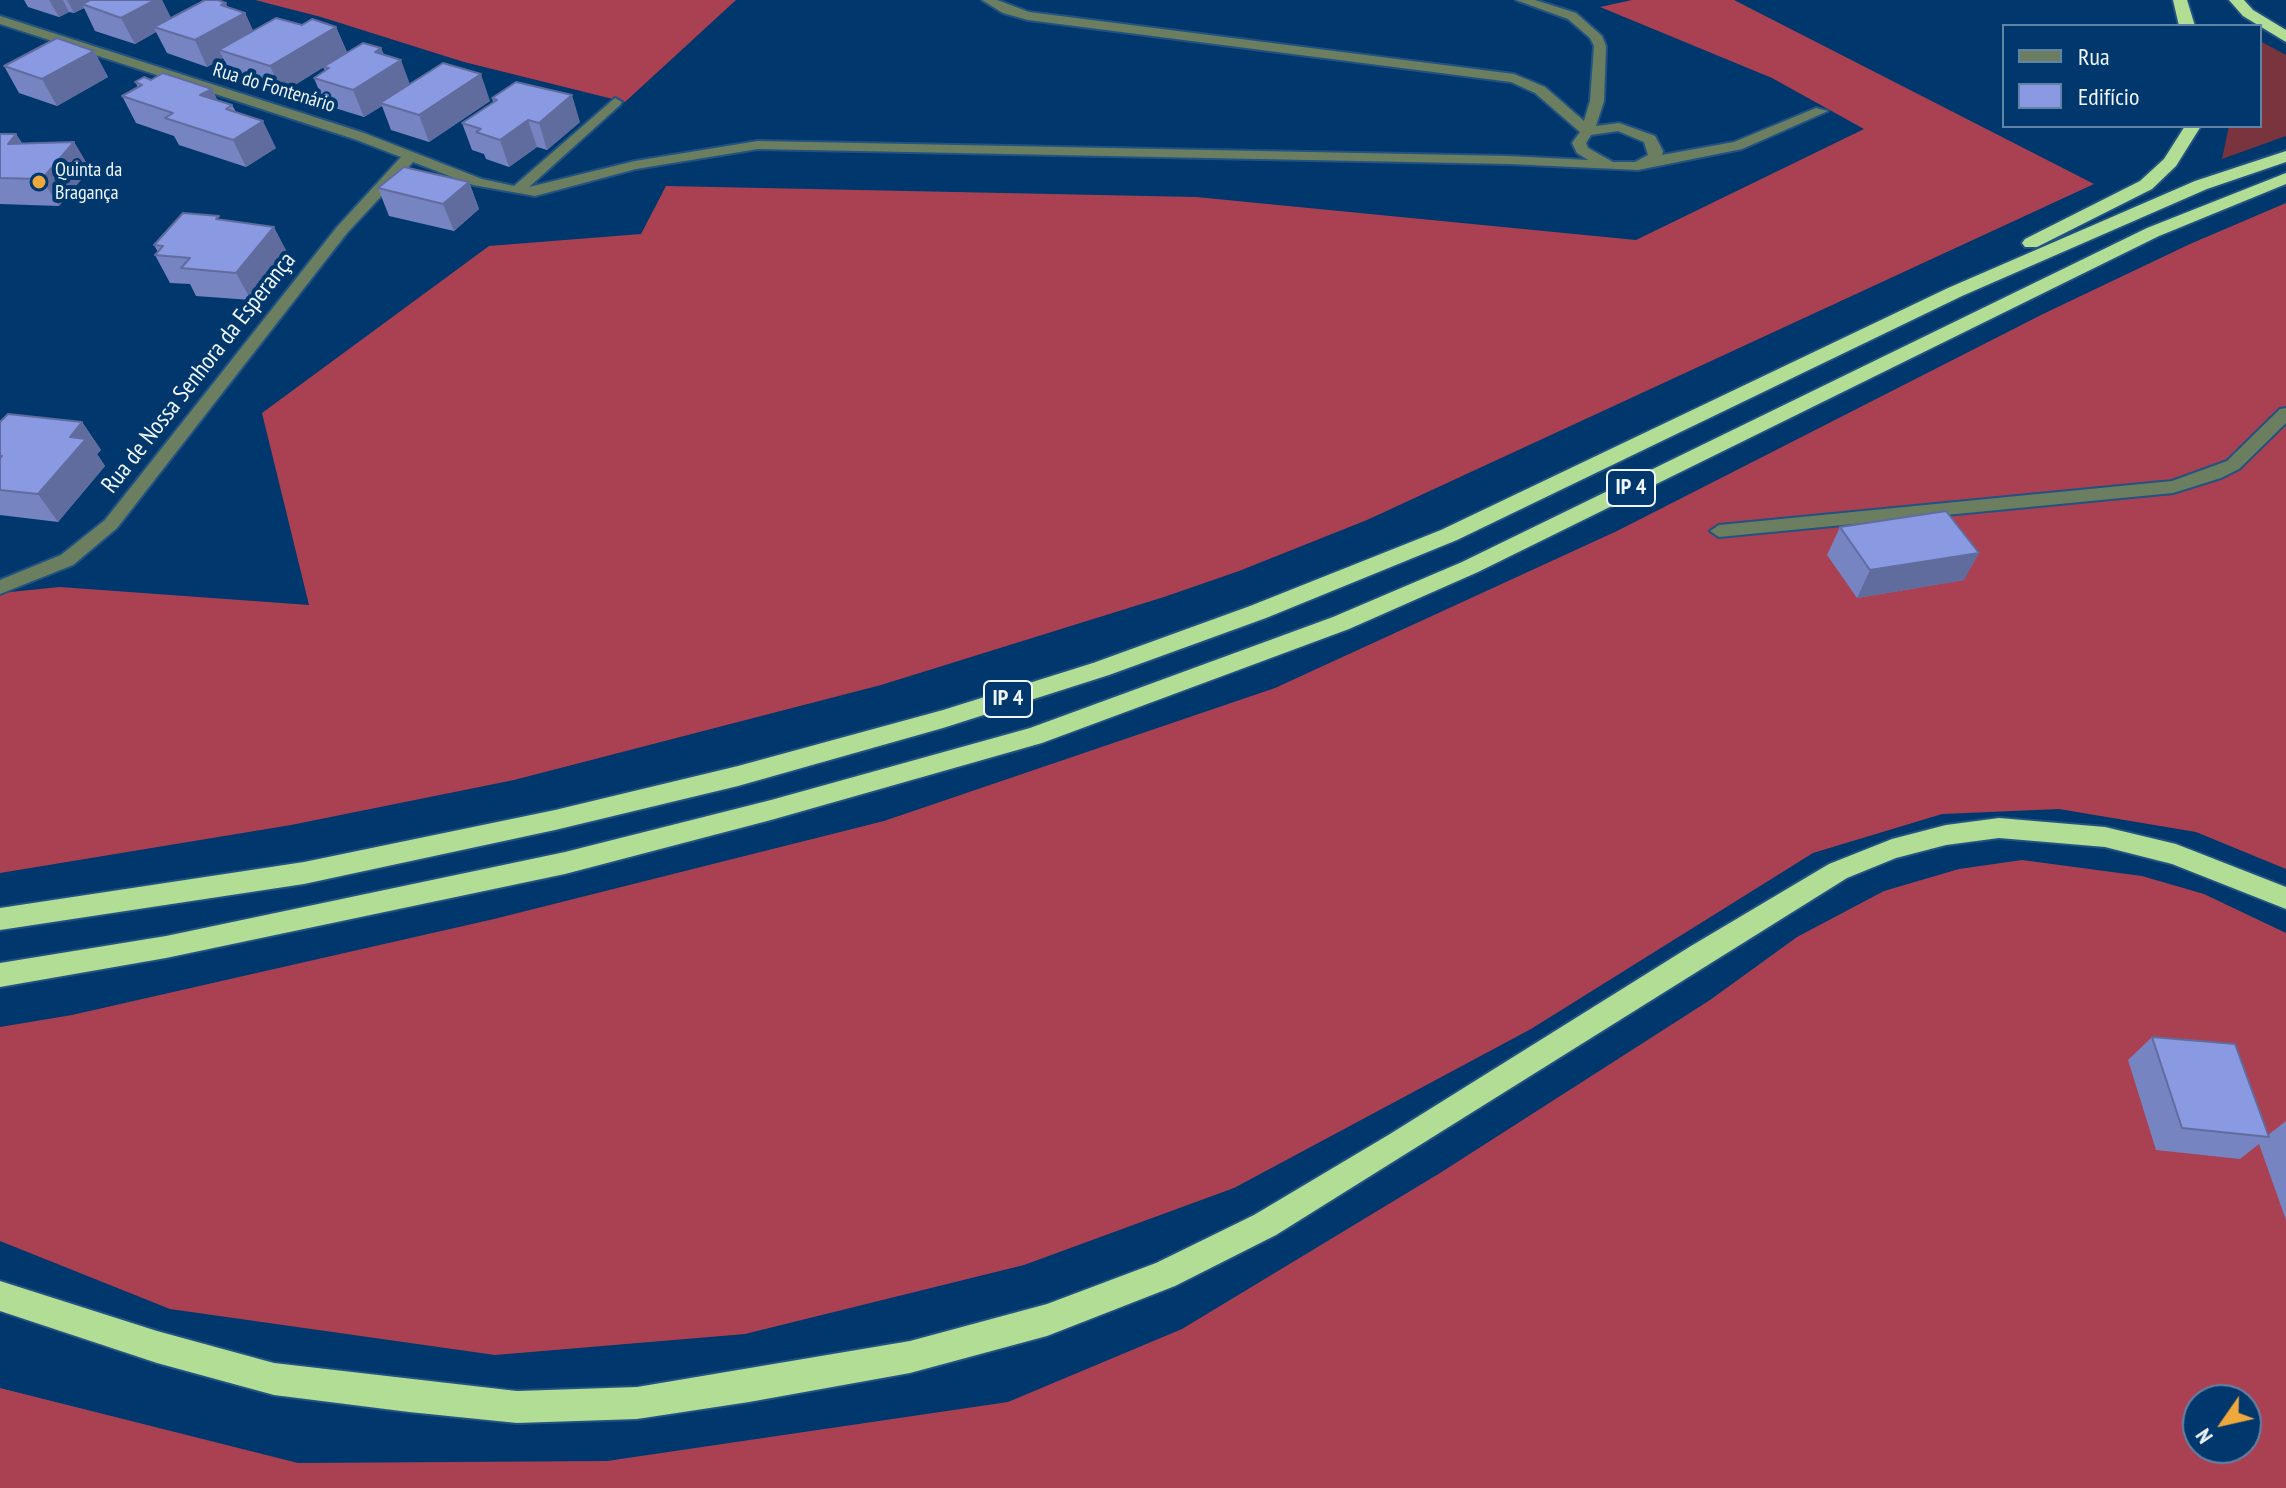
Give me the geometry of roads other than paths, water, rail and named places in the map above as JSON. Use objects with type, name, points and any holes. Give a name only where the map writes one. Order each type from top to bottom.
[{"type":"highway","points":[[2180,0],[2186,24]]},
{"type":"highway","points":[[2236,0],[2248,13],[2286,37]]},
{"type":"highway","points":[[1955,292],[2008,255],[2146,185],[2170,162],[2192,128]]},
{"type":"highway","name":"IP 4","points":[[0,919],[304,873],[555,820],[767,768],[943,719],[1073,678],[1258,612],[1449,535],[1955,292],[2201,185],[2286,156]]},
{"type":"highway","name":"IP 4","points":[[0,975],[166,947],[565,863],[771,810],[1034,736],[1341,623],[1470,567],[2153,232],[2286,178]]},
{"type":"highway","points":[[0,1296],[157,1347],[274,1379],[394,1394],[517,1407],[637,1403],[749,1386],[910,1357],[1047,1320],[1164,1275],[1265,1225],[1838,871],[1892,849],[1946,835],[1999,828],[2105,837],[2176,854],[2286,898]]},
{"type":"street","points":[[988,0],[1007,10],[1041,18],[1514,78],[1540,90],[1583,137],[1588,157],[1612,166]]},
{"type":"street","points":[[1522,0],[1572,16],[1596,36],[1600,46],[1597,101],[1583,137]]},
{"type":"street","name":"Rua do Fontenário","points":[[0,20],[411,155],[478,182],[517,191],[535,192],[635,165],[758,145],[1509,160]]},
{"type":"street","points":[[1597,101],[1631,129],[1650,139],[1705,151]]},
{"type":"street","points":[[517,191],[615,102]]},
{"type":"street","points":[[1509,160],[1638,166],[1752,141],[1821,111]]},
{"type":"street","points":[[1509,160],[1538,157],[1607,126],[1631,129]]},
{"type":"street","points":[[1648,162],[1656,151],[1650,139]]},
{"type":"street","name":"Rua de Nossa Senhora da Esperança","points":[[0,587],[67,560],[111,524],[342,230],[411,155]]},
{"type":"street","points":[[1719,531],[2173,487],[2233,465],[2286,413]]},
{"type":"place","name":"Quinta da Bragança","points":[[39,182]]}]
